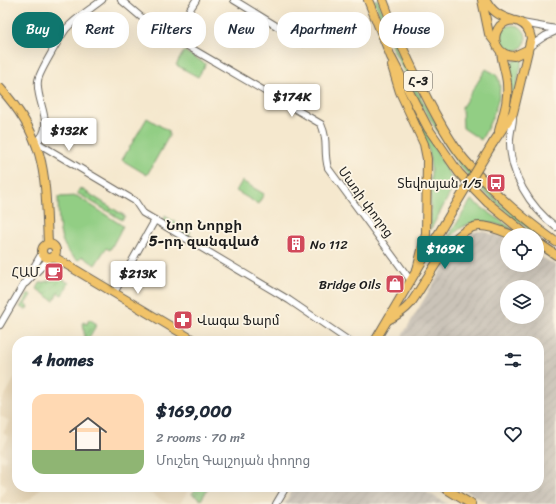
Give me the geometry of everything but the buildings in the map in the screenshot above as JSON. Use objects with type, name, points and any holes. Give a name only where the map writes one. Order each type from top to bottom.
[{"type":"main road","name":"Հ-3","points":[[368,0],[391,58],[428,128],[459,173],[488,203],[518,228]]},
{"type":"main road","name":"Հ-3","points":[[383,0],[401,46],[418,80],[440,123],[463,158],[499,197],[556,242]]},
{"type":"main road","points":[[482,0],[489,34],[501,52],[507,83],[504,114],[498,135]]},
{"type":"main road","points":[[378,336],[493,142],[513,113],[530,33],[528,27],[522,23],[496,13],[486,0]]},
{"type":"main road","points":[[495,42],[496,33],[500,26],[512,20]]},
{"type":"main road","points":[[501,52],[514,56],[528,48]]},
{"type":"main road","points":[[391,58],[400,92],[424,144],[427,159],[426,234],[417,270]]},
{"type":"main road","points":[[0,88],[25,120],[36,142],[44,174],[48,244]]},
{"type":"main road","points":[[388,320],[397,316],[409,305],[445,252],[462,233],[469,228],[478,226],[500,231]]},
{"type":"main road","points":[[48,244],[44,246],[42,253],[44,257],[52,258],[187,336]]},
{"type":"main road","points":[[48,244],[56,249],[52,258]]},
{"type":"main road","points":[[544,247],[556,256]]},
{"type":"main road","points":[[451,492],[471,504]]},
{"type":"street","points":[[102,0],[66,29],[41,72],[38,81],[45,130],[43,137],[36,142],[135,202],[143,213],[290,300],[342,336]]},
{"type":"street","name":"Մառի փողոց","points":[[121,0],[137,13]]},
{"type":"street","points":[[188,12],[196,0]]},
{"type":"street","points":[[234,0],[277,26]]},
{"type":"street","points":[[522,23],[556,30]]},
{"type":"street","points":[[528,48],[556,30]]},
{"type":"street","name":"Մառի փողոց","points":[[191,48],[321,124],[326,136],[326,148],[324,155],[328,168],[411,281]]},
{"type":"street","points":[[513,113],[514,122],[510,139],[513,163],[522,186],[532,204],[556,227]]},
{"type":"street","points":[[114,293],[155,220]]},
{"type":"street","points":[[0,325],[42,253]]},
{"type":"street","points":[[24,284],[52,258]]},
{"type":"street","points":[[276,504],[283,492]]},
{"type":"shaded area","points":[[483,231],[500,237],[500,272],[544,272],[544,259],[556,265],[556,504],[489,504],[469,492],[544,492],[544,336],[402,336],[452,253],[472,232]]},
{"type":"shaded area","points":[[12,383],[12,492],[37,492],[30,499],[19,504],[0,504],[0,498],[7,486],[1,482],[0,484],[0,460],[4,462],[7,457],[0,452],[9,437],[3,433],[10,421],[0,416],[0,404]]},
{"type":"shaded area","points":[[147,492],[187,492],[180,504],[169,504]]},
{"type":"shaded area","points":[[292,492],[426,492],[448,504],[284,504]]},
{"type":"green space","points":[[374,0],[378,0],[383,12],[379,13]]},
{"type":"green space","points":[[513,25],[522,29],[526,38],[522,47],[513,51],[504,47],[500,38],[504,29]]},
{"type":"green space","points":[[393,48],[396,48],[420,96],[459,160],[497,200],[532,228],[527,228],[511,216],[482,190],[457,163],[417,98]]},
{"type":"green space","points":[[184,51],[206,64],[198,77],[176,65]]},
{"type":"green space","points":[[523,57],[514,97],[511,99],[510,76],[507,64]]},
{"type":"green space","points":[[486,69],[497,76],[500,90],[495,109],[481,140],[463,128],[462,107]]},
{"type":"green space","points":[[401,88],[455,184],[430,231],[431,170],[429,151]]},
{"type":"green space","points":[[147,118],[169,131],[169,136],[147,175],[122,160]]},
{"type":"green space","points":[[242,181],[264,194],[258,204],[236,191]]},
{"type":"green space","points":[[80,188],[125,216],[122,220],[77,193]]},
{"type":"green space","points":[[77,196],[123,226],[110,250],[106,248],[95,265],[82,256],[78,260],[71,254],[62,240],[59,223],[58,197]]},
{"type":"green space","points":[[471,200],[511,228],[485,222],[468,224],[451,236],[443,246]]},
{"type":"green space","points":[[165,216],[191,232],[188,237],[162,221]]},
{"type":"green space","points":[[60,278],[69,283],[62,295],[58,293],[54,301],[37,289],[40,283]]},
{"type":"green space","points":[[29,293],[31,295],[25,304],[28,307],[26,310],[20,307]]},
{"type":"green space","points":[[89,319],[97,324],[90,336],[84,336],[83,322],[87,324]]},
{"type":"green space","points":[[193,492],[206,492],[201,500],[192,494]]},
{"type":"place","name":"Տեվոսյան 1/5","points":[[496,183]]},
{"type":"place","name":"No 112","points":[[296,244]]},
{"type":"place","name":"ՀԱՄ","points":[[54,272]]},
{"type":"place","name":"Bridge Oils","points":[[395,284]]},
{"type":"place","name":"Վագա Ֆարմ","points":[[183,320]]},
{"type":"district","name":"Նոր Նորքի 5-րդ զանգված","points":[[204,234]]}]
